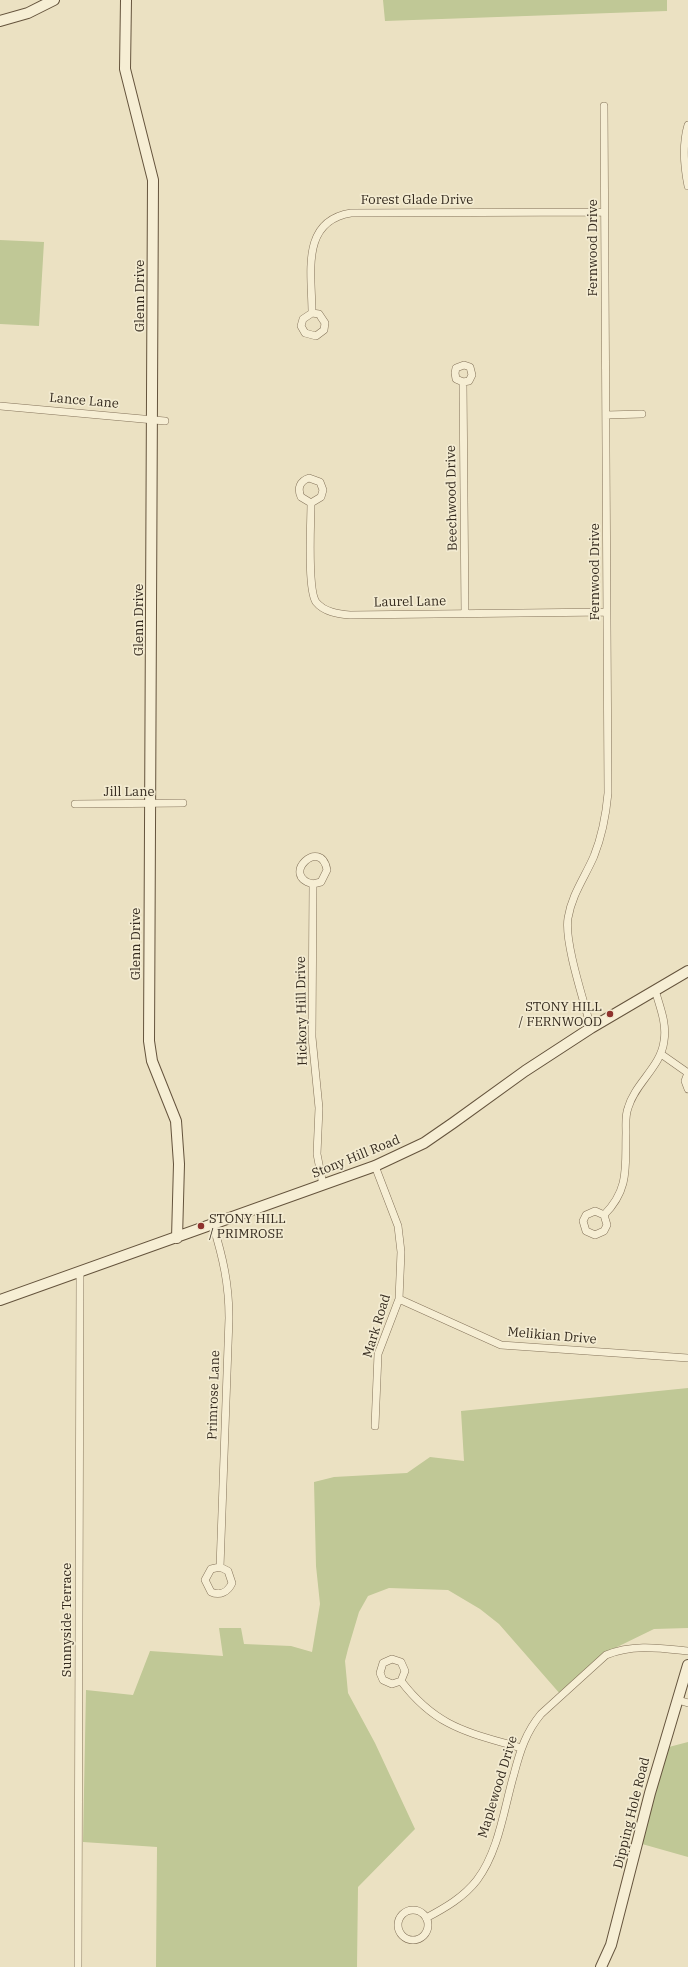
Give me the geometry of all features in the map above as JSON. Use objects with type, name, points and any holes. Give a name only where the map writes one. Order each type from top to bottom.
[{"type":"street","points":[[0,21],[28,13],[54,0]]},
{"type":"street","name":"Glenn Drive","points":[[126,0],[125,69],[153,180],[149,1042],[152,1061],[176,1121],[179,1164],[177,1238]]},
{"type":"street","name":"Fernwood Drive","points":[[591,1028],[568,938],[568,919],[576,890],[594,856],[600,838],[606,809],[608,774],[604,106]]},
{"type":"street","points":[[688,125],[684,150],[685,170],[688,186]]},
{"type":"street","name":"Forest Glade Drive","points":[[312,313],[314,243],[320,230],[330,219],[338,216],[351,212],[604,212]]},
{"type":"street","name":"Beechwood Drive","points":[[463,382],[465,614]]},
{"type":"street","name":"Lance Lane","points":[[0,406],[165,421]]},
{"type":"street","points":[[606,415],[642,414]]},
{"type":"street","name":"Laurel Lane","points":[[311,503],[311,589],[313,597],[322,608],[340,614],[350,615],[607,612]]},
{"type":"street","name":"Jill Lane","points":[[75,804],[183,803]]},
{"type":"street","name":"Hickory Hill Drive","points":[[313,884],[312,1049],[319,1108],[317,1154],[323,1185]]},
{"type":"street","name":"Stony Hill Road","points":[[0,1300],[80,1273],[375,1166],[424,1142],[525,1071],[591,1028],[688,971]]},
{"type":"street","points":[[604,1215],[618,1198],[625,1180],[628,1107],[634,1095],[661,1054],[664,1042],[664,1027],[655,990]]},
{"type":"street","points":[[661,1054],[688,1073],[685,1081],[688,1089]]},
{"type":"street","name":"Mark Road","points":[[375,1166],[398,1226],[401,1238],[399,1298],[378,1354],[375,1426]]},
{"type":"street","name":"Primrose Lane","points":[[213,1225],[225,1266],[229,1300],[220,1567]]},
{"type":"street","name":"Sunnyside Terrace","points":[[78,1967],[80,1273]]},
{"type":"street","name":"Melikian Drive","points":[[399,1298],[502,1345],[688,1358]]},
{"type":"street","name":"Maplewood Drive","points":[[426,1918],[444,1909],[461,1896],[474,1884],[484,1868],[496,1839],[521,1748],[528,1732],[541,1714],[606,1655],[632,1647],[688,1651]]},
{"type":"street","name":"Dipping Hole Road","points":[[601,1967],[611,1945],[650,1793],[688,1665]]},
{"type":"street","points":[[401,1681],[419,1703],[450,1724],[466,1731],[521,1748]]},
{"type":"street","points":[[678,1700],[688,1703]]},
{"type":"street","points":[[413,1910],[419,1912],[426,1918],[427,1930],[419,1939],[410,1940],[400,1932],[399,1922],[407,1912],[413,1910]]},
{"type":"green space","points":[[383,0],[667,0],[667,11],[385,21]]},
{"type":"green space","points":[[0,240],[44,242],[39,326],[0,324]]},
{"type":"green space","points":[[688,1388],[688,1628],[654,1629],[615,1648],[561,1695],[499,1624],[480,1609],[448,1590],[389,1588],[368,1596],[359,1612],[345,1661],[348,1693],[375,1743],[415,1829],[358,1887],[357,1967],[156,1967],[157,1847],[83,1842],[86,1690],[133,1695],[150,1651],[223,1656],[219,1628],[241,1628],[244,1644],[291,1646],[312,1652],[320,1604],[316,1566],[314,1482],[334,1477],[407,1473],[430,1457],[464,1461],[461,1411]]},
{"type":"green space","points":[[688,1742],[688,1857],[635,1842],[665,1748]]},
{"type":"place","name":"STONY HILL / FERNWOOD","points":[[610,1014]]},
{"type":"place","name":"STONY HILL / PRIMROSE","points":[[201,1226]]}]
